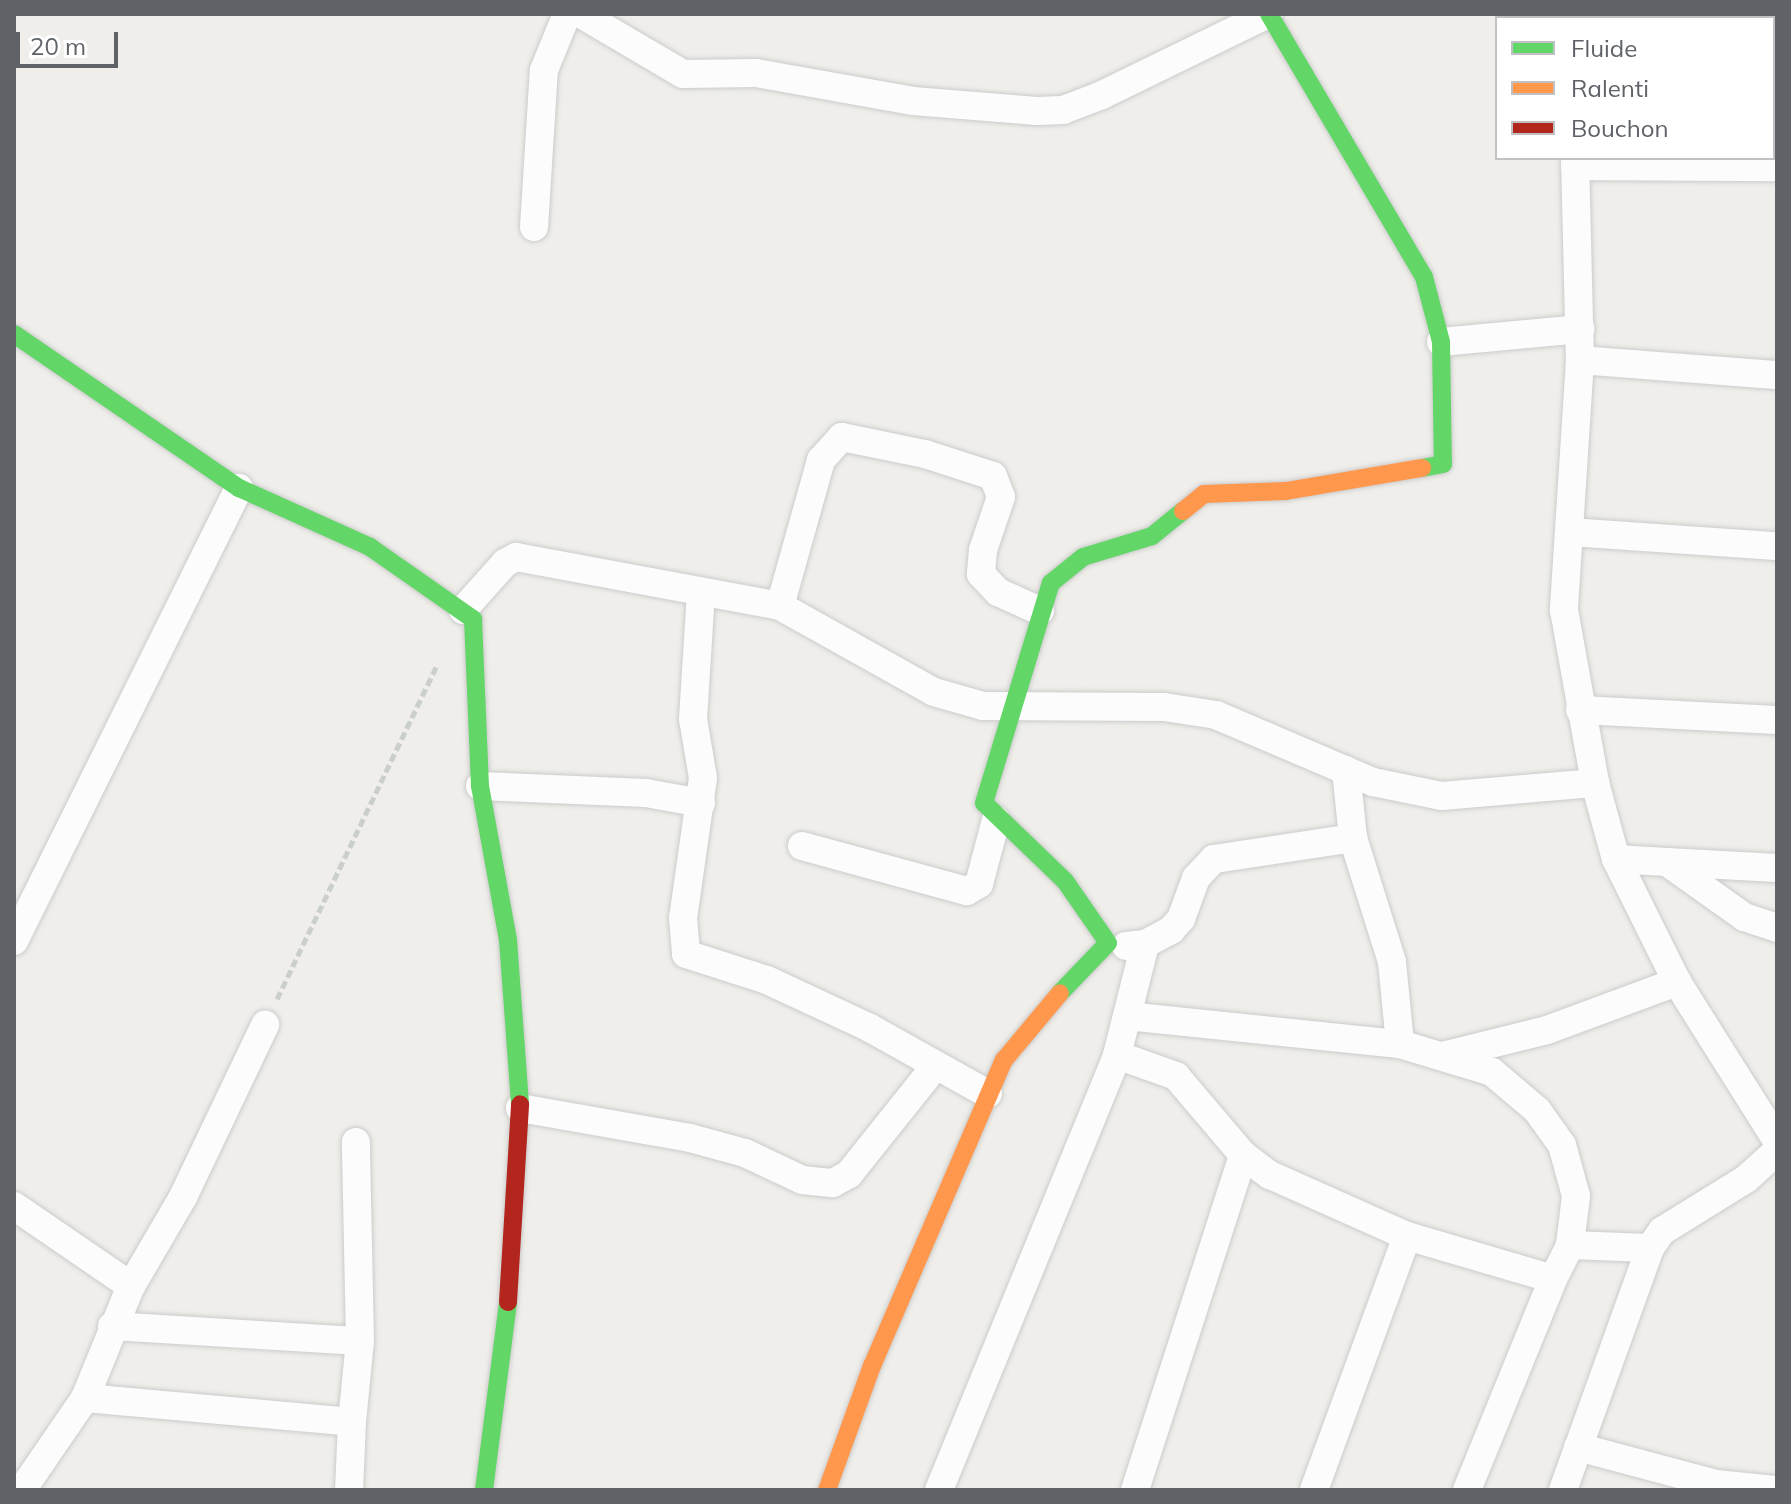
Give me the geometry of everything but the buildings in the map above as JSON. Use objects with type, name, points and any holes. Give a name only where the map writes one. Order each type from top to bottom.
[{"type":"street","points":[[534,227],[544,70],[567,14]]},
{"type":"street","points":[[581,14],[683,74],[756,73],[913,101],[1037,111],[1063,110],[1102,95],[1269,14],[1300,73],[1408,242],[1424,277],[1441,342],[1445,458],[1439,468],[1286,491],[1204,494],[1152,536],[1083,557],[1051,583],[985,799],[996,820],[1065,881],[1108,943]]},
{"type":"street","points":[[1777,167],[1575,162],[1580,360],[1564,610],[1595,783],[1616,859],[1677,982],[1777,1141]]},
{"type":"street","points":[[1441,342],[1580,329]]},
{"type":"street","points":[[14,334],[239,488],[370,547],[463,610],[474,623],[480,786],[508,940],[520,1108],[515,1246],[484,1490]]},
{"type":"street","points":[[1580,360],[1777,375]]},
{"type":"street","points":[[780,606],[821,460],[842,437],[925,454],[993,476],[1001,497],[983,550],[981,574],[998,592],[1040,611]]},
{"type":"street","points":[[14,941],[22,904],[239,488]]},
{"type":"street","points":[[1569,532],[1777,546]]},
{"type":"street","points":[[463,610],[505,563],[516,557],[780,606],[934,692],[1014,709],[1164,707],[1216,715],[1373,782],[1442,796],[1595,783]]},
{"type":"street","points":[[701,592],[693,719],[702,761],[701,803],[683,918],[686,954],[767,980],[988,1094]]},
{"type":"street","points":[[1580,710],[1777,720]]},
{"type":"street","points":[[1346,770],[1353,838],[1392,962],[1400,1044]]},
{"type":"street","points":[[480,786],[646,793],[701,803]]},
{"type":"street","points":[[802,846],[970,891],[979,884],[996,820]]},
{"type":"street","points":[[827,1490],[866,1380],[988,1094],[1025,1029],[1108,943],[1145,944],[1181,919],[1196,878],[1214,859],[1353,838]]},
{"type":"street","points":[[1616,859],[1777,868]]},
{"type":"street","points":[[1667,862],[1744,917],[1777,928]]},
{"type":"street","points":[[939,1490],[1117,1055],[1145,944]]},
{"type":"street","points":[[1441,1056],[1547,1030],[1677,982]]},
{"type":"street","points":[[1127,1016],[1400,1044],[1492,1072],[1550,1126],[1576,1196],[1570,1245],[1553,1279],[1467,1490]]},
{"type":"street","points":[[22,1490],[85,1398],[131,1286],[183,1197],[265,1025]]},
{"type":"street","points":[[1117,1055],[1176,1076],[1243,1155],[1270,1175],[1356,1218],[1553,1279]]},
{"type":"street","points":[[520,1108],[690,1138],[745,1153],[802,1180],[833,1183],[849,1174],[936,1065]]},
{"type":"street","points":[[349,1490],[360,1341],[356,1142]]},
{"type":"street","points":[[1563,1490],[1650,1248],[1662,1231],[1746,1179],[1777,1151]]},
{"type":"street","points":[[1135,1490],[1243,1155]]},
{"type":"street","points":[[14,1206],[131,1286]]},
{"type":"street","points":[[1314,1490],[1407,1236]]},
{"type":"street","points":[[1570,1245],[1650,1248]]},
{"type":"street","points":[[112,1326],[360,1341]]},
{"type":"street","points":[[85,1398],[352,1422]]},
{"type":"street","points":[[1578,1447],[1716,1484],[1775,1490]]},
{"type":"path","points":[[265,1025],[463,610]]},
{"type":"traffic: fast","points":[[1269,14],[1424,277],[1441,342],[1443,464],[1422,468]]},
{"type":"traffic: fast","points":[[14,334],[239,488],[370,547],[473,619],[480,786],[508,940],[520,1104]]},
{"type":"traffic: fast","points":[[1060,993],[1108,943],[1065,881],[984,803],[1051,583],[1083,557],[1152,536],[1183,511]]},
{"type":"traffic: fast","points":[[484,1490],[508,1302]]},
{"type":"traffic: slow","points":[[1183,511],[1204,494],[1286,491],[1422,468]]},
{"type":"traffic: slow","points":[[827,1490],[872,1366],[1004,1060],[1060,993]]},
{"type":"traffic: jam","points":[[508,1302],[520,1104]]}]
